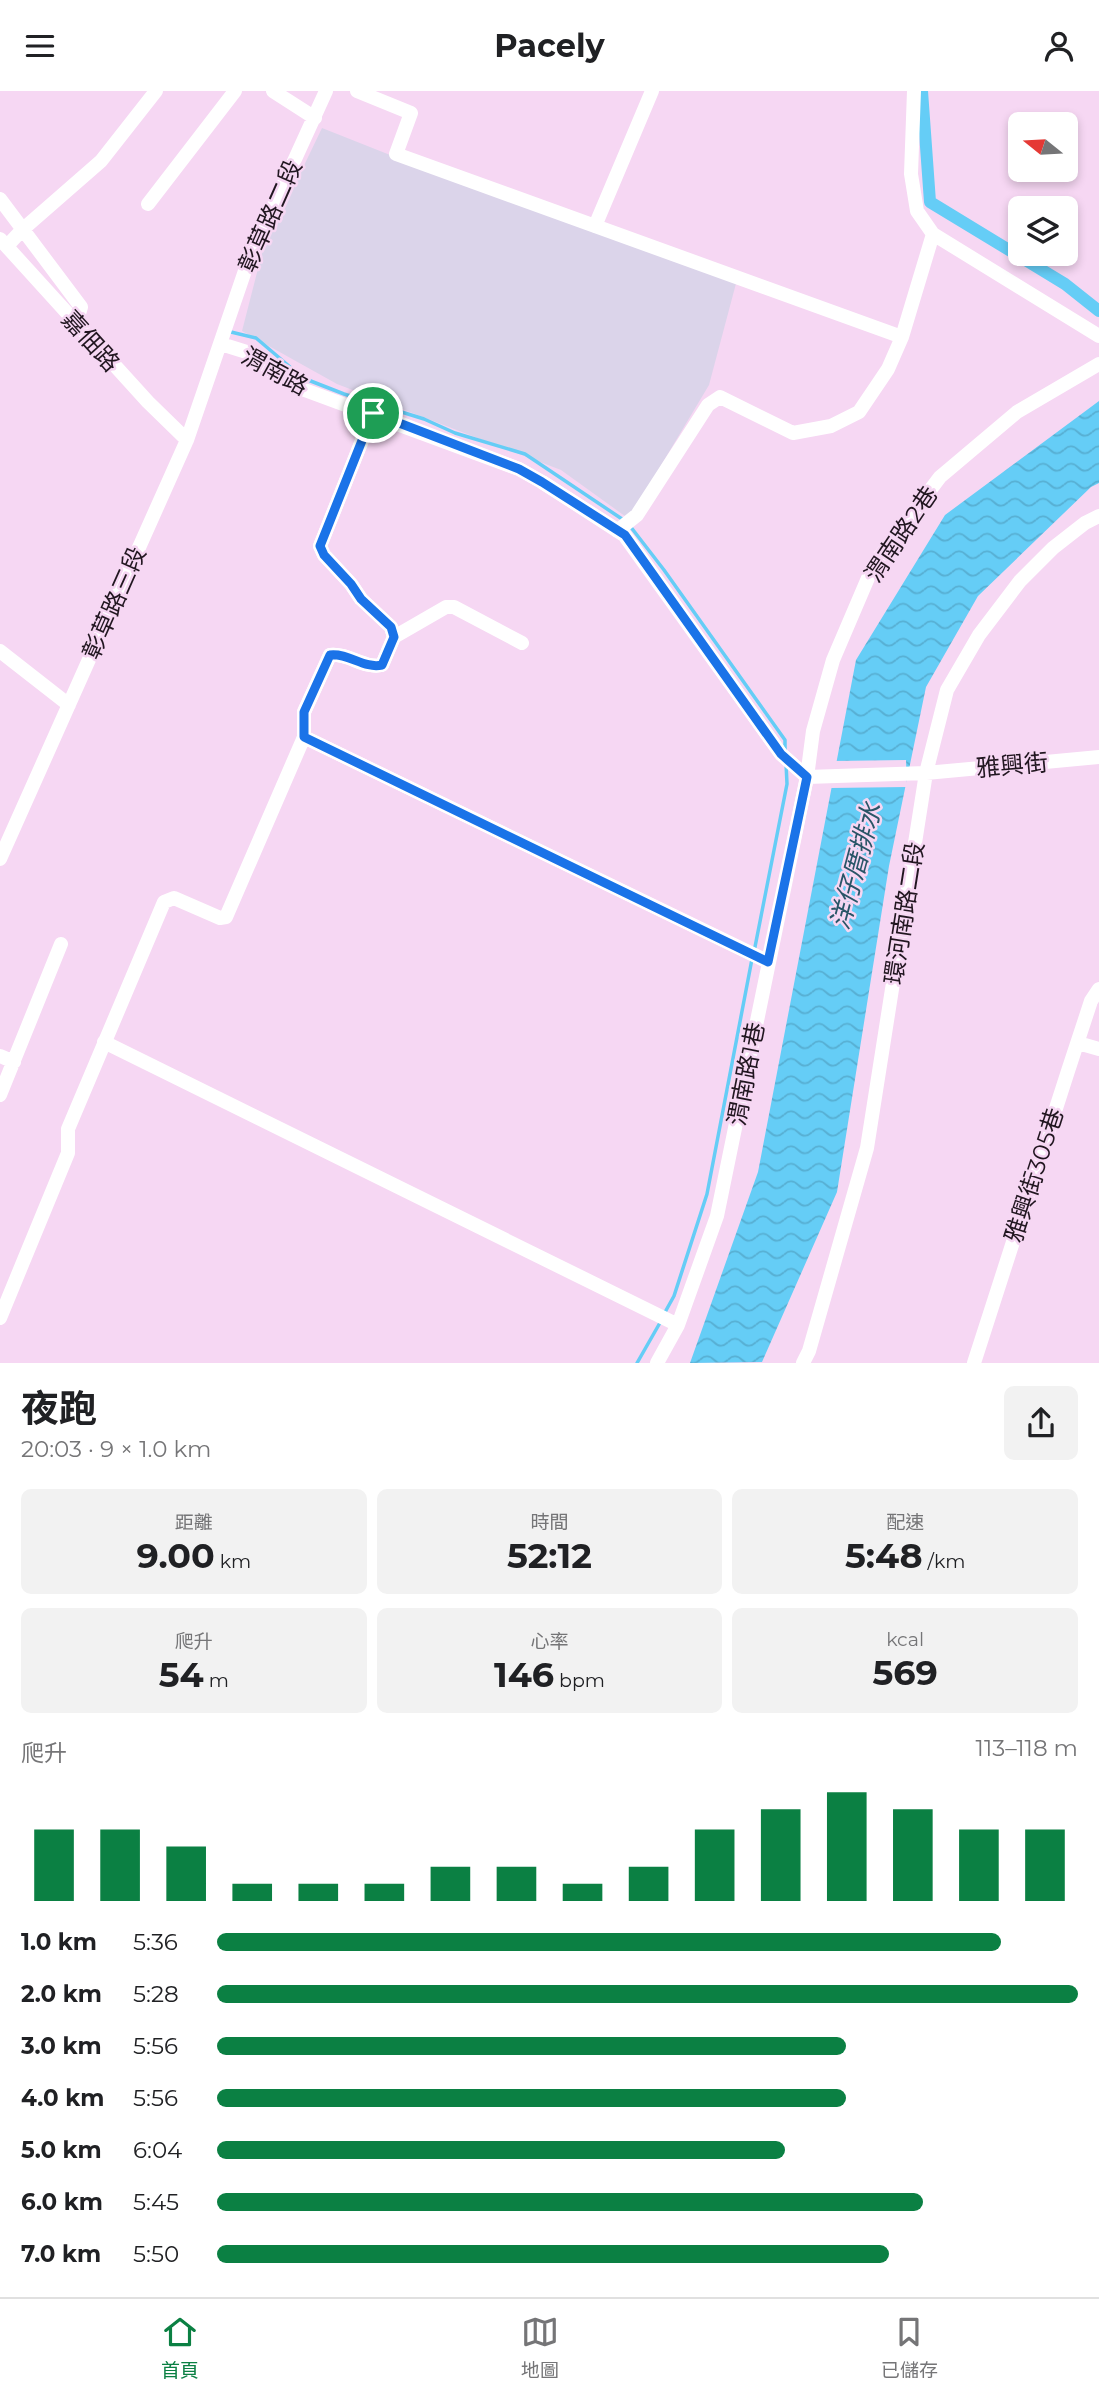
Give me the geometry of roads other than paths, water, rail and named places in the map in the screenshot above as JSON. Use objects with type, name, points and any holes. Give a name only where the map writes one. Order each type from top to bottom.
[{"type":"street","points":[[4,242],[22,230],[101,161],[156,91]]},
{"type":"street","points":[[148,204],[235,91]]},
{"type":"street","points":[[273,91],[315,118]]},
{"type":"street","name":"彰草路二段","points":[[220,344],[248,262],[326,91]]},
{"type":"street","points":[[357,91],[411,113],[396,154],[902,337]]},
{"type":"street","points":[[595,226],[652,91]]},
{"type":"street","points":[[914,91],[911,174],[917,211],[933,234],[1099,336]]},
{"type":"street","points":[[0,199],[81,307],[76,324]]},
{"type":"street","points":[[617,531],[637,515],[708,405],[720,397],[793,433],[831,426],[859,412],[888,369],[902,337],[933,234]]},
{"type":"street","name":"嘉佃路","points":[[4,242],[148,402],[187,439]]},
{"type":"street","name":"渭南路","points":[[220,344],[253,354],[274,373],[302,389],[519,469],[625,535],[781,754],[807,777]]},
{"type":"street","name":"彰草路三段","points":[[0,859],[187,439],[220,344]]},
{"type":"street","name":"渭南路2巷","points":[[807,777],[813,731],[833,660],[874,564],[940,477],[1017,412],[1099,364]]},
{"type":"street","points":[[373,413],[320,546],[324,555],[361,599],[391,627],[394,637]]},
{"type":"street","name":"環河南路二段","points":[[803,1363],[809,1351],[867,1148],[926,773],[947,690],[979,635],[1020,581],[1053,548],[1085,523],[1099,516]]},
{"type":"street","points":[[0,1318],[68,1153],[68,1129],[164,902],[174,898],[220,918],[226,917],[231,910],[304,737],[304,712],[330,655],[340,654],[374,667],[382,665],[394,637],[446,607],[454,607],[522,643]]},
{"type":"street","points":[[0,651],[69,705]]},
{"type":"street","points":[[304,737],[768,962]]},
{"type":"street","name":"雅興街","points":[[807,777],[926,773],[1099,757]]},
{"type":"street","name":"渭南路1巷","points":[[657,1363],[678,1325],[717,1216],[807,777]]},
{"type":"street","points":[[0,1095],[61,944]]},
{"type":"street","name":"雅興街305巷","points":[[974,1363],[1091,1001],[1099,989]]},
{"type":"street","points":[[104,1042],[678,1325]]},
{"type":"street","points":[[1078,1043],[1099,1049]]},
{"type":"street","points":[[0,1056],[14,1062]]},
{"type":"water","name":"洋仔厝排水","points":[[1099,401],[1099,483],[1091,487],[978,596],[926,687],[889,866],[837,1192],[762,1362],[690,1363],[758,1172],[856,660],[945,515]]},
{"type":"waterway","points":[[922,91],[930,202],[1065,284],[1099,311]]},
{"type":"waterway","points":[[231,332],[256,338],[303,378],[424,419],[455,433],[525,454],[625,521]]},
{"type":"waterway","points":[[630,526],[785,740],[785,752]]},
{"type":"waterway","points":[[754,952],[787,784],[786,763]]},
{"type":"waterway","points":[[664,1314],[674,1296],[707,1194],[752,959]]},
{"type":"waterway","points":[[637,1363],[661,1321]]}]
